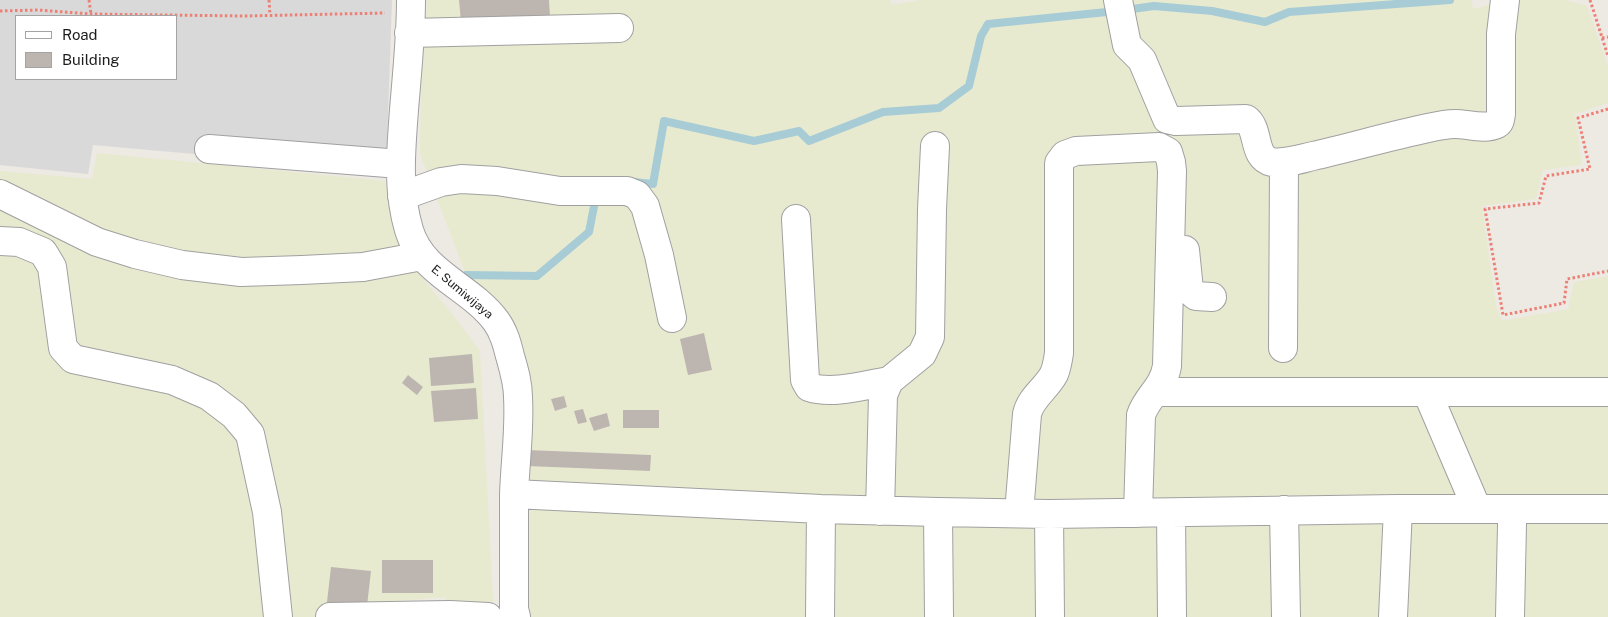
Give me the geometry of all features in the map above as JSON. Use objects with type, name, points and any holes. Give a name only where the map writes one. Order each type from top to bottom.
[{"type":"street","points":[[1118,0],[1127,46],[1142,60],[1167,119],[1176,122],[1246,119],[1252,124],[1259,151],[1264,159],[1270,162],[1284,162],[1359,146],[1429,128],[1454,124],[1496,125],[1500,121],[1501,114],[1500,34],[1505,0]]},
{"type":"street","points":[[411,15],[619,28]]},
{"type":"street","name":"E. Sumiwijaya","points":[[411,15],[400,164],[402,196],[409,230],[422,256],[432,267],[460,288],[496,322],[505,339],[516,377],[518,396],[514,494],[514,609],[516,617]]},
{"type":"street","points":[[1176,122],[1189,290],[1196,296],[1212,297]]},
{"type":"street","points":[[880,511],[883,395],[890,381],[922,354],[930,336],[934,146]]},
{"type":"street","points":[[1019,513],[1029,405],[1053,375],[1059,354],[1059,163],[1065,155],[1076,150],[1152,147],[1165,149],[1170,156],[1172,171],[1167,366],[1165,376],[1156,392],[1144,407],[1141,415],[1138,513]]},
{"type":"street","points":[[210,149],[400,164]]},
{"type":"street","points":[[1283,348],[1284,162]]},
{"type":"street","points":[[402,196],[442,182],[461,179],[497,181],[560,191],[627,191],[636,195],[645,206],[659,255],[672,318]]},
{"type":"street","points":[[0,194],[97,242],[135,254],[182,265],[240,272],[302,270],[363,267],[422,256]]},
{"type":"street","points":[[796,219],[805,380],[809,387],[818,390],[832,390],[890,381]]},
{"type":"street","points":[[0,242],[19,242],[43,252],[52,267],[63,348],[73,359],[172,380],[209,396],[234,414],[250,434],[267,512],[278,617]]},
{"type":"street","points":[[1156,392],[1608,392]]},
{"type":"street","points":[[1428,392],[1477,509]]},
{"type":"street","points":[[514,494],[821,509],[1049,514],[1284,510],[1608,509]]},
{"type":"street","points":[[820,617],[821,509]]},
{"type":"street","points":[[1393,617],[1398,509]]},
{"type":"street","points":[[1284,510],[1286,617]]},
{"type":"street","points":[[938,512],[939,617]]},
{"type":"street","points":[[1171,513],[1172,617]]},
{"type":"street","points":[[1049,514],[1050,617]]},
{"type":"street","points":[[1510,617],[1512,524]]},
{"type":"street","points":[[330,616],[450,615],[488,617]]},
{"type":"path","points":[[89,0],[91,14]]},
{"type":"path","points":[[269,0],[270,15]]},
{"type":"path","points":[[1590,0],[1608,56]]},
{"type":"path","points":[[0,11],[38,10],[91,14],[168,15]]},
{"type":"path","points":[[178,15],[411,15]]},
{"type":"path","points":[[1602,38],[1608,37]]},
{"type":"path","points":[[1608,109],[1578,118],[1590,169],[1546,176],[1539,203],[1485,209],[1503,315],[1564,303],[1567,279],[1608,271]]},
{"type":"shaded area","points":[[0,0],[392,0],[386,171],[93,145],[88,174],[0,165]]},
{"type":"green space","points":[[427,0],[890,0],[892,5],[919,0],[1472,0],[1473,9],[1507,0],[1565,0],[1587,6],[1608,66],[1608,103],[1575,114],[1582,165],[1543,170],[1536,199],[1482,206],[1496,305],[1502,321],[1568,309],[1574,282],[1608,276],[1608,617],[526,617],[523,425],[420,154],[421,88]]},
{"type":"green space","points":[[97,153],[385,181],[401,252],[480,351],[494,617],[451,617],[445,597],[374,603],[375,617],[0,617],[0,171],[92,179]]},
{"type":"building","points":[[459,0],[549,0],[550,17],[461,22]]},
{"type":"building","points":[[704,333],[712,370],[688,375],[680,339]]},
{"type":"building","points":[[472,354],[474,383],[431,386],[429,358]]},
{"type":"building","points":[[408,375],[423,387],[417,395],[402,383]]},
{"type":"building","points":[[476,388],[478,419],[434,422],[431,391]]},
{"type":"building","points":[[564,396],[567,407],[555,411],[551,399]]},
{"type":"building","points":[[583,409],[587,422],[578,424],[574,411]]},
{"type":"building","points":[[623,410],[659,410],[659,428],[623,428]]},
{"type":"building","points":[[607,413],[610,426],[594,431],[589,418]]},
{"type":"building","points":[[527,450],[651,455],[650,471],[527,466]]},
{"type":"building","points":[[382,560],[433,560],[433,593],[382,593]]},
{"type":"building","points":[[331,567],[371,571],[367,606],[327,602]]},
{"type":"waterway","points":[[1125,10],[1154,6],[1212,11],[1265,22],[1289,12],[1450,0]]},
{"type":"waterway","points":[[634,182],[653,184],[664,121],[754,141],[799,131],[809,141],[883,112],[939,108],[969,86],[981,36],[988,24],[1107,12]]},
{"type":"waterway","points":[[466,275],[537,276],[589,232],[596,196]]}]
